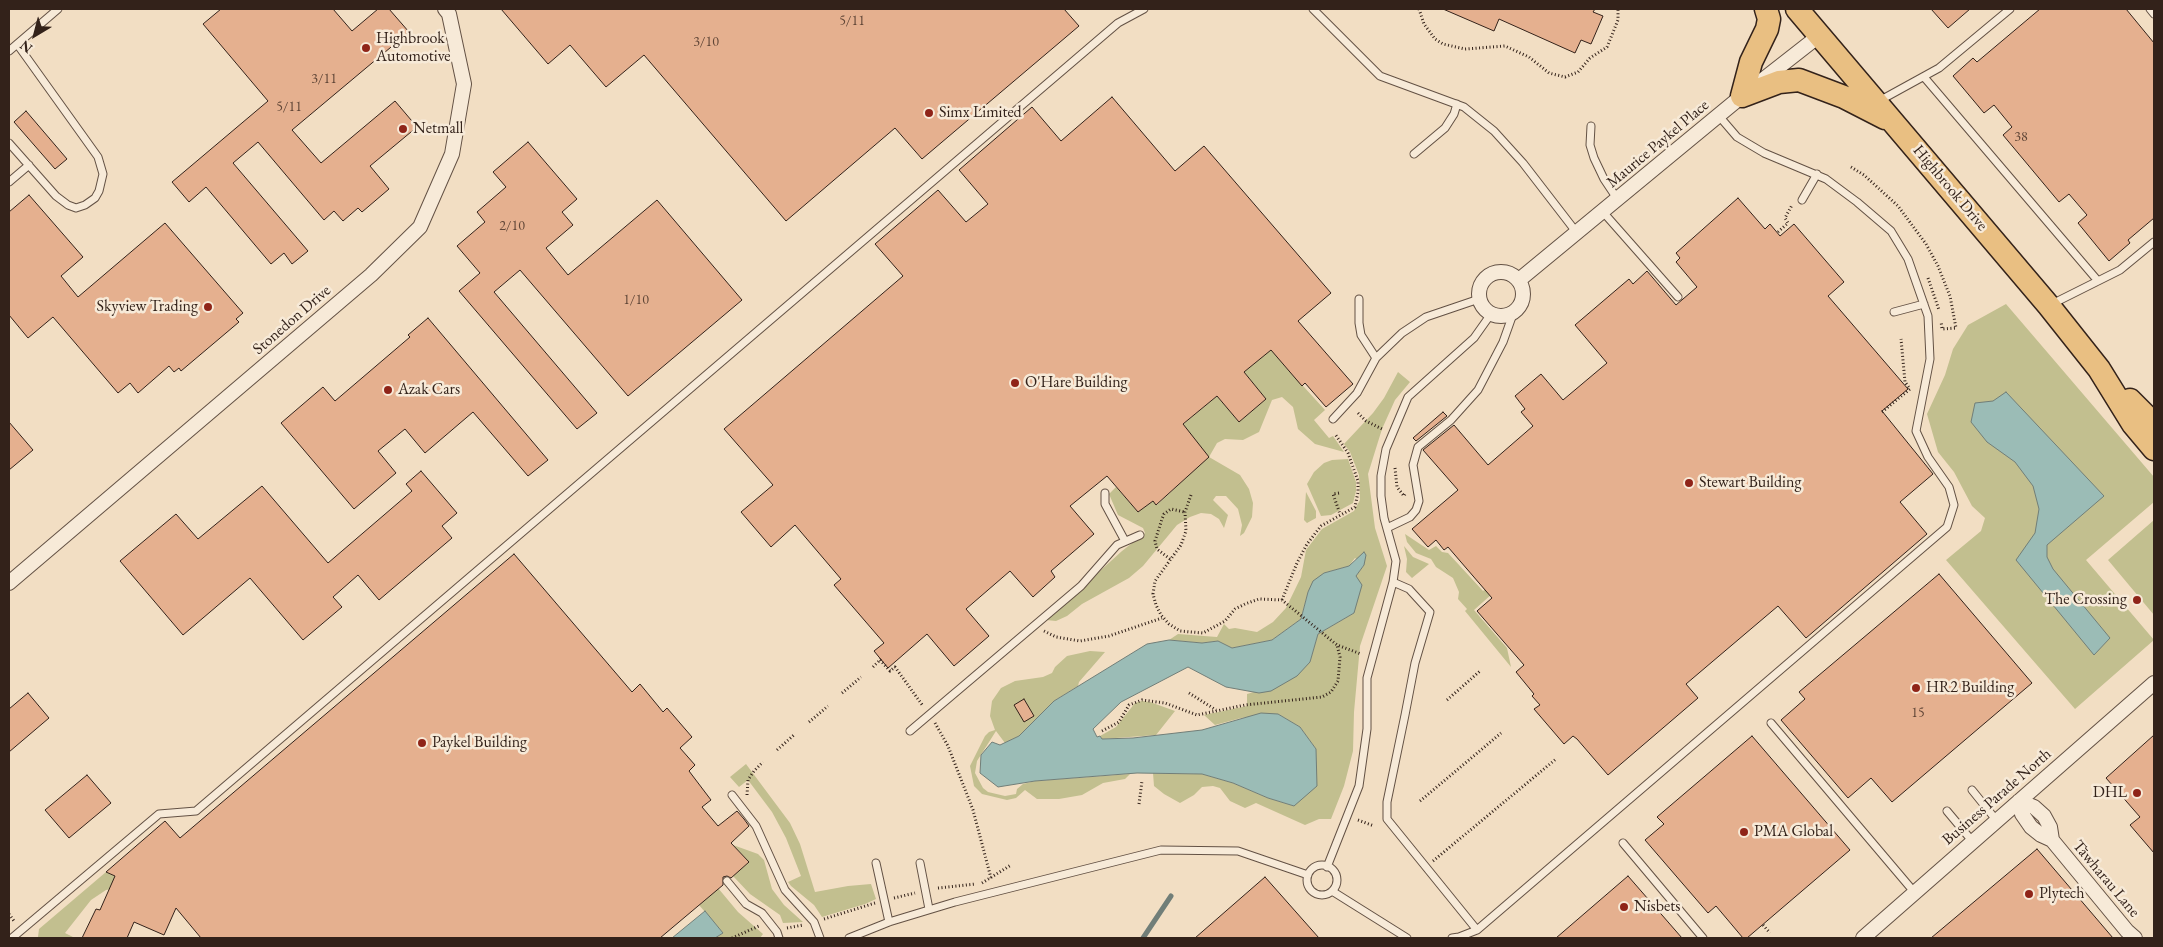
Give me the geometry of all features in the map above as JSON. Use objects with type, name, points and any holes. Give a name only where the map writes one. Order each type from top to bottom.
[{"type":"main road","points":[[1742,96],[1751,62],[1767,29],[1769,20],[1766,9]]},
{"type":"main road","name":"Highbrook Drive","points":[[1798,9],[2048,306],[2099,370],[2133,424],[2154,449]]},
{"type":"main road","points":[[1742,96],[1779,82],[1799,80],[1844,97],[1895,124]]},
{"type":"main road","name":"Highbrook Drive","points":[[2099,370],[2152,418]]},
{"type":"street","name":"Stonedon Drive","points":[[9,583],[371,275],[420,227],[452,154],[464,84],[449,14],[445,9]]},
{"type":"street","name":"Maurice Paykel Place","points":[[1519,280],[1742,96],[1820,35]]},
{"type":"street","points":[[1496,272],[1504,272],[1519,280],[1524,295],[1519,309],[1513,314],[1498,317],[1491,314],[1481,305],[1479,299],[1479,290],[1482,282],[1496,272]]},
{"type":"street","name":"Business Parade North","points":[[1863,938],[2154,682]]},
{"type":"street","name":"Tāwharau Lane","points":[[2019,801],[2034,807],[2044,816],[2050,827],[2052,840],[2127,931],[2135,938]]},
{"type":"lane","points":[[9,51],[58,9]]},
{"type":"lane","points":[[12,938],[159,814],[196,811],[1118,23],[1144,9]]},
{"type":"lane","points":[[1313,9],[1380,76],[1464,107],[1494,131],[1523,163],[1578,233]]},
{"type":"lane","points":[[1877,102],[1939,68],[2010,9]]},
{"type":"lane","points":[[2150,9],[2154,14]]},
{"type":"lane","points":[[9,142],[56,196],[72,207],[81,207],[90,203],[99,191],[103,174],[98,158],[17,44]]},
{"type":"lane","points":[[1924,77],[2098,281]]},
{"type":"lane","points":[[1414,154],[1444,128],[1454,114],[1457,104]]},
{"type":"lane","points":[[1452,938],[1476,930],[1947,527],[1954,505],[1949,487],[1928,457],[1916,431],[1930,359],[1928,316],[1908,259],[1891,231],[1857,202],[1817,174],[1764,153],[1737,137],[1719,116]]},
{"type":"lane","points":[[1591,126],[1590,144],[1594,158],[1604,180],[1618,200]]},
{"type":"lane","points":[[9,182],[29,165]]},
{"type":"lane","points":[[1802,200],[1817,174]]},
{"type":"lane","points":[[1603,212],[1678,297]]},
{"type":"lane","points":[[2048,306],[2120,270],[2154,242]]},
{"type":"lane","points":[[1359,299],[1359,323],[1362,335],[1376,358]]},
{"type":"lane","points":[[1333,419],[1357,393],[1376,358],[1402,333],[1426,316],[1479,299]]},
{"type":"lane","points":[[1894,312],[1924,304]]},
{"type":"lane","points":[[1327,867],[1359,786],[1367,729],[1368,678],[1396,561],[1381,496],[1381,476],[1386,448],[1408,397],[1474,338],[1491,314]]},
{"type":"lane","points":[[1387,528],[1410,517],[1416,510],[1419,501],[1413,465],[1418,447],[1451,420],[1478,390],[1503,342],[1513,314]]},
{"type":"lane","points":[[1105,493],[1105,504],[1126,541]]},
{"type":"lane","points":[[910,731],[1082,586],[1117,545],[1140,534]]},
{"type":"lane","points":[[1392,582],[1409,589],[1430,612],[1415,663],[1386,810],[1386,819],[1476,930]]},
{"type":"lane","points":[[1771,723],[1915,893]]},
{"type":"lane","points":[[1972,790],[1996,821]]},
{"type":"lane","points":[[732,795],[756,826],[785,890],[814,922],[820,938]]},
{"type":"lane","points":[[1947,811],[1972,842]]},
{"type":"lane","points":[[1623,843],[1703,938]]},
{"type":"lane","points":[[849,938],[929,909],[1004,888],[1161,850],[1238,851],[1308,876]]},
{"type":"lane","points":[[876,863],[889,922]]},
{"type":"lane","points":[[920,863],[929,909]]},
{"type":"lane","points":[[1327,867],[1331,869],[1336,877],[1336,886],[1325,895],[1316,894],[1309,888],[1308,876],[1314,868],[1327,867]]},
{"type":"lane","points":[[727,881],[746,904],[762,913],[777,932],[779,938]]},
{"type":"lane","points":[[1332,891],[1406,938]]},
{"type":"path","points":[[1419,9],[1424,24],[1435,38],[1443,44],[1465,49],[1505,46],[1529,57],[1549,73],[1565,77],[1572,76],[1578,72],[1590,58],[1607,47],[1618,20],[1618,9]]},
{"type":"path","points":[[1851,167],[1880,188],[1915,227],[1942,274],[1950,296],[1956,328]]},
{"type":"path","points":[[1778,232],[1788,223],[1785,218],[1792,204]]},
{"type":"path","points":[[1882,412],[1910,389],[1905,382],[1901,339]]},
{"type":"path","points":[[1358,413],[1366,421],[1382,429]]},
{"type":"path","points":[[1282,600],[1307,544],[1321,526],[1355,507],[1358,481],[1348,453],[1335,434]]},
{"type":"path","points":[[1395,464],[1397,487],[1404,496],[1406,494]]},
{"type":"path","points":[[1339,493],[1333,494],[1340,514]]},
{"type":"path","points":[[1191,495],[1185,512],[1184,538],[1181,546],[1155,581],[1153,594],[1156,605],[1164,619],[1180,631],[1203,633],[1223,622],[1235,609],[1259,599],[1282,600],[1337,645],[1361,654]]},
{"type":"path","points":[[1170,559],[1157,549],[1156,541],[1162,519],[1164,514],[1171,509],[1185,512]]},
{"type":"path","points":[[1035,625],[1056,637],[1080,640],[1109,636],[1147,621],[1164,619]]},
{"type":"path","points":[[1102,731],[1120,722],[1129,705],[1142,700],[1165,703],[1197,715],[1244,705],[1322,697],[1331,692],[1338,681],[1340,657],[1337,645]]},
{"type":"path","points":[[873,667],[881,660],[890,671],[895,666],[929,714],[948,746],[974,810],[991,878]]},
{"type":"path","points":[[1447,700],[1480,671]]},
{"type":"path","points":[[842,694],[861,677]]},
{"type":"path","points":[[1189,693],[1217,710]]},
{"type":"path","points":[[809,722],[828,706]]},
{"type":"path","points":[[777,750],[795,734]]},
{"type":"path","points":[[1420,801],[1501,734]]},
{"type":"path","points":[[1426,867],[1556,759]]},
{"type":"path","points":[[748,780],[763,762]]},
{"type":"path","points":[[1139,804],[1142,781]]},
{"type":"path","points":[[1358,820],[1374,826]]},
{"type":"path","points":[[938,888],[983,882],[1011,865]]},
{"type":"path","points":[[892,899],[918,892]]},
{"type":"path","points":[[823,920],[876,903]]},
{"type":"path","points":[[9,914],[14,921]]},
{"type":"path","points":[[786,928],[806,925]]},
{"type":"path","points":[[1763,925],[1770,933]]},
{"type":"path","points":[[732,938],[760,926]]},
{"type":"shaded area","points":[[2006,304],[2154,477],[2154,502],[2086,560],[2154,640],[2075,709],[1946,560],[1981,531],[1985,518],[1972,506],[1954,472],[1938,452],[1927,414],[1945,375],[1953,349],[1968,325]]},
{"type":"shaded area","points":[[1274,347],[1283,364],[1325,410],[1314,420],[1329,438],[1333,436],[1344,452],[1315,444],[1298,429],[1293,407],[1282,397],[1272,400],[1259,432],[1243,440],[1225,439],[1217,443],[1209,457],[1240,475],[1249,489],[1253,503],[1252,517],[1244,533],[1240,536],[1242,525],[1238,509],[1226,496],[1216,496],[1213,500],[1228,515],[1224,528],[1219,519],[1211,514],[1201,513],[1190,517],[1177,525],[1143,566],[1129,578],[1082,604],[1067,616],[1056,621],[1046,620],[1122,551],[1145,533],[1143,528],[1118,515],[1109,494],[1116,487],[1138,512],[1153,501],[1157,505],[1208,457],[1175,431],[1217,396],[1239,422],[1266,399],[1244,372]]},
{"type":"shaded area","points":[[1398,372],[1410,382],[1395,400],[1382,429],[1368,474],[1375,528],[1387,566],[1360,646],[1354,712],[1353,751],[1344,786],[1331,819],[1319,819],[1305,825],[1256,803],[1245,808],[1230,801],[1220,788],[1213,786],[1202,787],[1194,795],[1180,803],[1154,786],[1153,773],[1202,774],[1233,783],[1268,798],[1294,806],[1316,749],[1300,727],[1278,714],[1241,718],[1215,725],[1204,715],[1247,706],[1247,694],[1284,683],[1310,662],[1318,634],[1354,613],[1356,576],[1364,565],[1355,558],[1349,566],[1324,573],[1308,592],[1301,619],[1272,640],[1232,648],[1218,641],[1202,643],[1169,640],[1178,634],[1217,637],[1224,624],[1229,629],[1235,628],[1257,632],[1273,622],[1286,608],[1301,577],[1306,550],[1322,529],[1354,511],[1360,500],[1359,475],[1350,452],[1344,444],[1373,413],[1384,398]]},
{"type":"shaded area","points":[[1348,459],[1356,482],[1353,503],[1331,515],[1321,516],[1307,484],[1314,472],[1324,463],[1332,460]]},
{"type":"shaded area","points":[[1306,492],[1316,511],[1316,518],[1307,523],[1304,520]]},
{"type":"shaded area","points":[[2154,520],[2154,615],[2108,560]]},
{"type":"shaded area","points":[[1405,534],[1429,550],[1436,546],[1442,552],[1448,553],[1483,591],[1497,580],[1501,586],[1474,610],[1507,648],[1511,667],[1465,611],[1467,609],[1458,599],[1459,592],[1453,578],[1436,567],[1431,559],[1416,553],[1407,542]]},
{"type":"shaded area","points":[[1404,546],[1413,557],[1429,564],[1412,578],[1406,572],[1407,559]]},
{"type":"shaded area","points":[[1090,651],[1105,652],[1079,682],[1078,686],[1054,701],[1019,736],[1005,743],[996,731],[977,761],[975,773],[983,788],[988,792],[1005,796],[1016,794],[1017,789],[1023,784],[1035,781],[1130,774],[1125,779],[1103,783],[1082,795],[1059,799],[1037,799],[1025,790],[1016,798],[1007,800],[982,794],[974,786],[970,766],[985,736],[995,730],[990,716],[992,701],[1001,688],[1015,681],[1043,677],[1052,673],[1055,667],[1067,656]]},
{"type":"shaded area","points":[[1142,701],[1175,711],[1156,735],[1102,739],[1100,736],[1116,727],[1135,703]]},
{"type":"shaded area","points":[[746,764],[790,823],[800,844],[815,892],[871,884],[876,899],[822,917],[814,905],[791,886],[788,882],[801,876],[786,838],[772,812],[748,780],[739,787],[730,777]]},
{"type":"shaded area","points":[[733,845],[758,854],[764,860],[772,889],[784,905],[803,922],[783,923],[780,915],[750,894],[733,876],[749,862]]},
{"type":"shaded area","points":[[106,872],[119,878],[117,888],[106,890],[91,900],[65,933],[75,938],[38,937],[39,929]]},
{"type":"shaded area","points":[[718,888],[738,912],[763,934],[760,938],[715,938],[723,933],[699,905]]},
{"type":"water","points":[[2006,392],[2104,496],[2047,545],[2047,557],[2053,569],[2110,638],[2094,655],[2016,560],[2035,533],[2039,509],[2033,486],[2015,462],[1987,442],[1971,422],[1975,403],[1993,401]]},
{"type":"water","points":[[1364,552],[1366,555],[1364,565],[1356,576],[1362,585],[1354,613],[1318,634],[1310,662],[1297,676],[1271,691],[1259,693],[1226,687],[1188,667],[1121,702],[1093,729],[1097,737],[1100,736],[1102,739],[1133,738],[1202,730],[1261,713],[1278,714],[1300,727],[1316,749],[1317,786],[1294,806],[1268,798],[1233,783],[1202,774],[1137,773],[1035,781],[998,787],[980,773],[981,755],[992,742],[1000,745],[1019,736],[1054,701],[1147,644],[1169,640],[1202,643],[1218,641],[1232,648],[1272,640],[1301,619],[1313,581],[1324,573],[1349,566]]},
{"type":"water","points":[[705,911],[723,933],[715,938],[672,938]]},
{"type":"building","points":[[221,9],[333,9],[352,31],[378,9],[389,9],[409,32],[292,130],[321,163],[395,101],[417,127],[370,166],[389,189],[362,212],[358,208],[343,221],[334,211],[324,220],[258,142],[233,163],[308,251],[292,264],[284,253],[271,264],[206,187],[189,202],[172,182],[268,101],[203,24]]},
{"type":"building","points":[[501,9],[1064,9],[1079,26],[922,159],[895,128],[786,221],[644,55],[606,87],[570,45],[548,64]]},
{"type":"building","points":[[1443,9],[1595,9],[1593,12],[1603,16],[1591,44],[1581,40],[1575,53],[1499,19],[1494,31]]},
{"type":"building","points":[[1931,9],[1970,9],[1948,28]]},
{"type":"building","points":[[2040,9],[2126,9],[2154,43],[2154,218],[2128,240],[2130,243],[2109,261],[2078,223],[2087,215],[2069,194],[2059,202],[2003,135],[2012,127],[1994,105],[1984,113],[1953,76],[1973,58],[1977,62]]},
{"type":"building","name":"O'Hare Building","points":[[1112,97],[1175,171],[1204,146],[1331,293],[1298,321],[1353,384],[1326,407],[1305,383],[1302,386],[1271,350],[1244,372],[1266,399],[1239,422],[1217,396],[1183,424],[1209,457],[1156,505],[1153,501],[1138,512],[1107,476],[1070,506],[1094,534],[1051,571],[1055,577],[1033,597],[1010,571],[966,609],[989,636],[954,666],[927,634],[888,668],[874,651],[884,643],[834,585],[841,579],[795,525],[771,547],[741,512],[773,485],[724,429],[903,276],[875,244],[938,190],[966,222],[988,204],[959,170],[1032,107],[1061,141]]},
{"type":"building","points":[[26,111],[67,159],[55,169],[14,122]]},
{"type":"building","points":[[528,142],[577,199],[562,212],[573,225],[546,248],[568,275],[657,200],[742,300],[628,396],[520,270],[494,292],[597,413],[577,429],[459,291],[480,273],[457,246],[485,222],[477,212],[506,187],[493,172]]},
{"type":"building","points":[[29,195],[83,257],[61,276],[78,297],[165,223],[243,313],[236,319],[239,322],[181,371],[179,368],[174,372],[169,366],[138,393],[130,383],[118,393],[53,317],[28,338],[9,315],[9,212]]},
{"type":"building","name":"Stewart Building","points":[[1738,198],[1765,229],[1770,224],[1780,236],[1794,224],[1844,282],[1828,296],[1908,389],[1882,411],[1933,474],[1900,502],[1927,534],[1806,638],[1778,606],[1686,684],[1698,698],[1608,775],[1577,739],[1573,736],[1564,744],[1534,709],[1540,705],[1532,696],[1534,694],[1516,672],[1524,665],[1477,611],[1492,598],[1448,547],[1444,550],[1436,540],[1428,547],[1412,529],[1458,490],[1423,450],[1454,425],[1488,465],[1533,426],[1521,412],[1525,409],[1515,396],[1541,374],[1563,400],[1607,363],[1575,325],[1629,279],[1633,284],[1647,271],[1676,305],[1697,287],[1676,262],[1680,258],[1676,253]]},
{"type":"building","points":[[428,318],[548,460],[528,476],[473,412],[425,453],[405,429],[378,451],[396,473],[354,509],[281,423],[323,387],[335,401],[410,337],[408,335]]},
{"type":"building","points":[[1443,412],[1447,416],[1416,441],[1413,438]]},
{"type":"building","points":[[9,422],[33,450],[9,470]]},
{"type":"building","points":[[421,471],[457,513],[442,526],[452,538],[379,600],[358,575],[333,597],[342,607],[303,640],[250,578],[183,635],[120,561],[176,514],[198,539],[262,486],[328,563],[412,491],[406,484]]},
{"type":"building","name":"Paykel Building","points":[[514,554],[632,692],[640,684],[663,712],[667,708],[692,737],[680,748],[695,765],[689,771],[711,800],[702,807],[718,826],[737,811],[749,826],[731,843],[749,862],[731,878],[723,877],[723,885],[660,938],[201,938],[176,908],[164,935],[134,922],[127,938],[82,938],[96,909],[100,910],[115,876],[106,872],[165,821],[180,838]]},
{"type":"building","name":"HR2 Building","points":[[1939,574],[2032,683],[1892,802],[1871,778],[1848,798],[1781,720],[1805,699],[1799,692]]},
{"type":"building","points":[[28,693],[49,718],[9,752],[9,709]]},
{"type":"building","points":[[1024,699],[1034,716],[1024,722],[1014,705]]},
{"type":"building","name":"DHL","points":[[2154,735],[2154,853],[2130,825],[2140,817],[2106,778]]},
{"type":"building","name":"PMA Global","points":[[1752,736],[1850,850],[1747,938],[1743,938],[1716,906],[1708,913],[1645,840],[1664,824],[1657,817]]},
{"type":"building","points":[[87,775],[111,803],[69,838],[45,810]]},
{"type":"building","name":"Plytech","points":[[2037,849],[2113,938],[1931,938]]},
{"type":"building","name":"Nisbets","points":[[1628,876],[1682,938],[1556,938]]},
{"type":"building","points":[[1265,877],[1319,938],[1195,938]]},
{"type":"waterway","points":[[1143,938],[1171,896]]},
{"type":"place","name":"Highbrook Automotive","points":[[366,48]]},
{"type":"place","name":"Simx Limited","points":[[929,113]]},
{"type":"place","name":"Netmall","points":[[403,129]]},
{"type":"place","name":"Skyview Trading","points":[[208,307]]},
{"type":"place","name":"O'Hare Building","points":[[1015,383]]},
{"type":"place","name":"Azak Cars","points":[[388,390]]},
{"type":"place","name":"Stewart Building","points":[[1689,483]]},
{"type":"place","name":"The Crossing","points":[[2137,600]]},
{"type":"place","name":"HR2 Building","points":[[1916,688]]},
{"type":"place","name":"Paykel Building","points":[[422,743]]},
{"type":"place","name":"DHL","points":[[2137,793]]},
{"type":"place","name":"PMA Global","points":[[1744,832]]},
{"type":"place","name":"Plytech","points":[[2029,894]]},
{"type":"place","name":"Nisbets","points":[[1624,907]]}]
